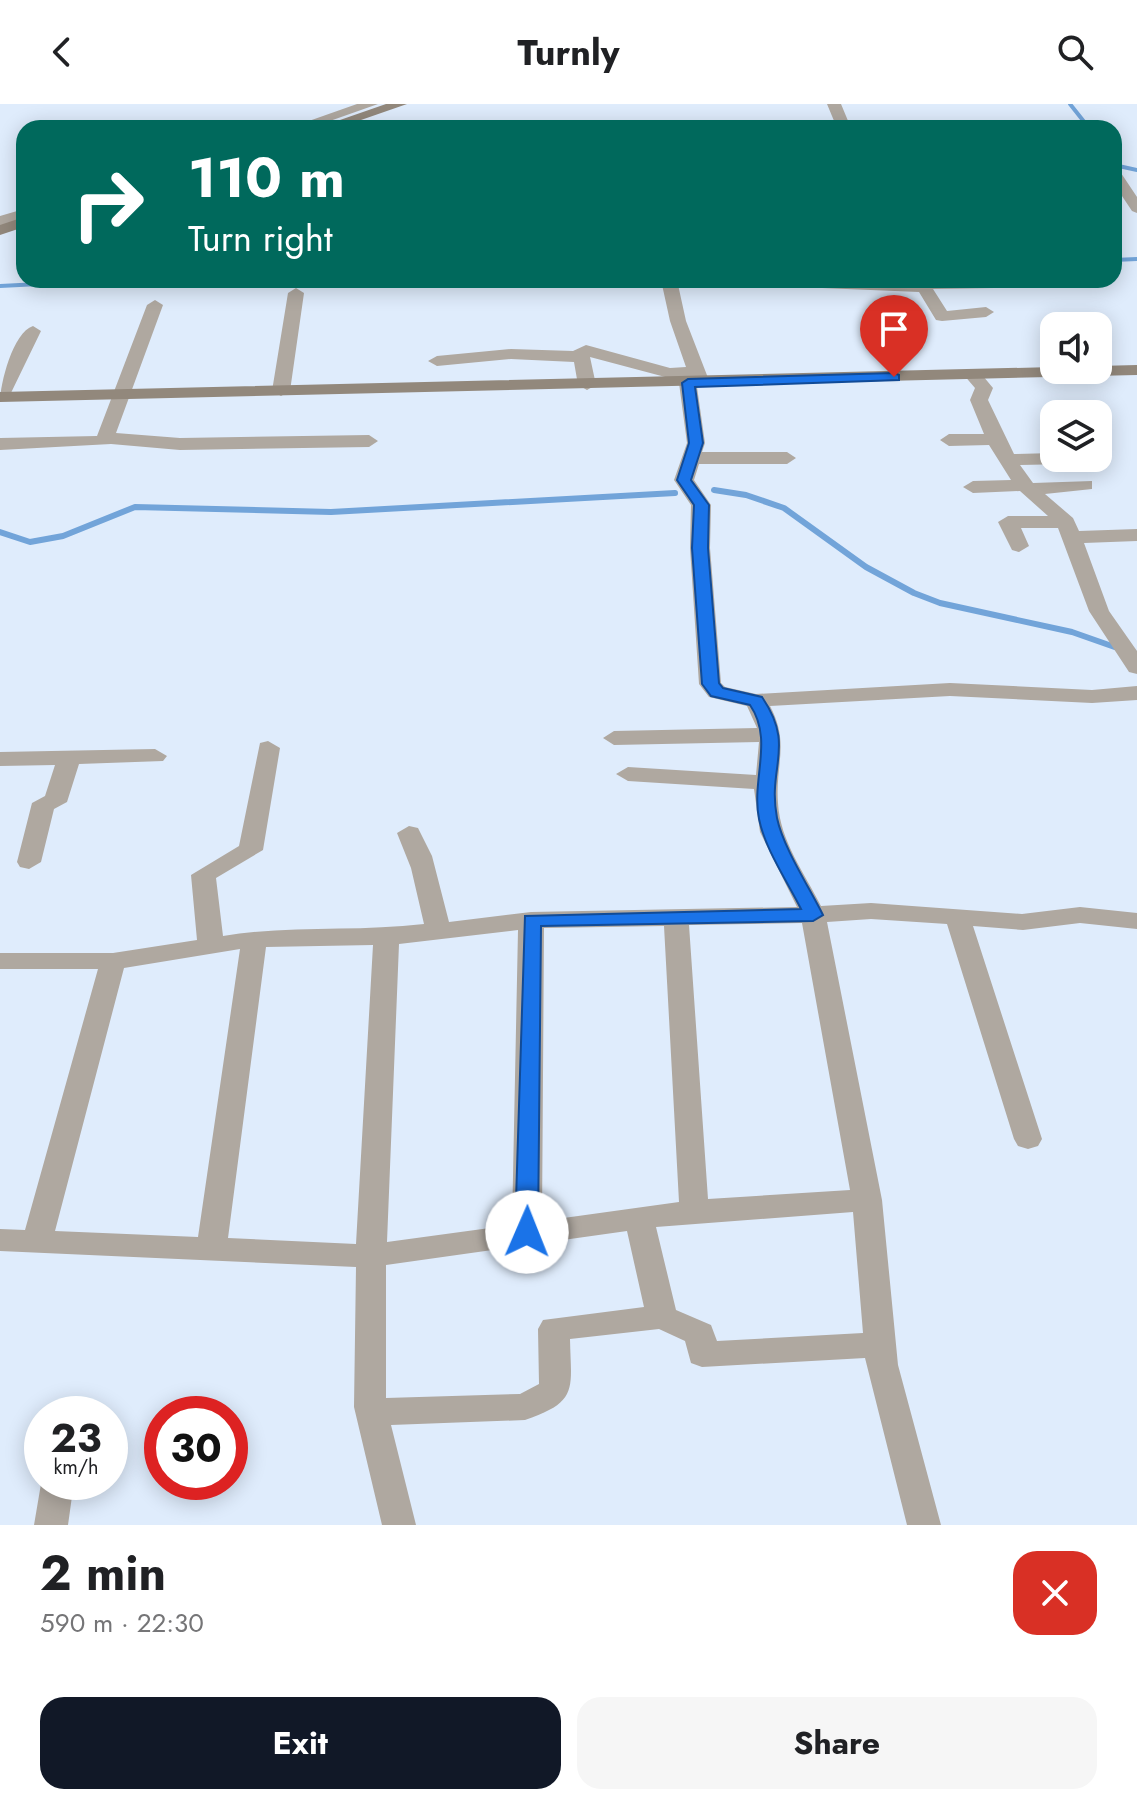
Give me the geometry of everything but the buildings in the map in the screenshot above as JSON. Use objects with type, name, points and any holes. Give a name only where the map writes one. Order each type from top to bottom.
[{"type":"street","points":[[321,120],[371,104]]},
{"type":"street","points":[[349,120],[400,104]]},
{"type":"street","points":[[1122,185],[1137,208]]},
{"type":"street","points":[[671,288],[695,379],[696,443],[684,480],[701,505],[700,548],[710,684],[717,692],[756,701],[864,691],[1014,689],[1103,696],[1137,693]]},
{"type":"street","points":[[926,288],[942,316],[986,312]]},
{"type":"street","points":[[281,391],[296,293]]},
{"type":"street","points":[[0,444],[104,441],[155,305]]},
{"type":"street","points":[[33,331],[0,397],[1137,370]]},
{"type":"street","points":[[587,385],[581,352],[586,350],[695,379]]},
{"type":"street","points":[[437,361],[511,354],[582,357]]},
{"type":"street","points":[[972,374],[984,388],[979,400],[995,439],[1026,487],[1068,530],[1099,611],[1132,655]]},
{"type":"street","points":[[105,438],[180,444],[369,441]]},
{"type":"street","points":[[949,440],[995,439]]},
{"type":"street","points":[[691,458],[787,458]]},
{"type":"street","points":[[1007,460],[1040,459]]},
{"type":"street","points":[[973,487],[1085,485]]},
{"type":"street","points":[[1019,546],[1008,522],[1137,535]]},
{"type":"street","points":[[756,701],[769,720],[771,735],[766,783],[769,823],[813,915],[867,1200],[882,1365],[924,1525]]},
{"type":"street","points":[[614,738],[771,735]]},
{"type":"street","points":[[211,946],[203,875],[251,850],[268,748]]},
{"type":"street","points":[[0,759],[155,756]]},
{"type":"street","points":[[29,862],[44,803],[55,802],[69,758]]},
{"type":"street","points":[[628,774],[766,783]]},
{"type":"street","points":[[409,833],[422,854],[429,900],[439,931]]},
{"type":"street","points":[[0,961],[113,961],[254,939],[386,937],[531,920],[813,915],[871,911],[1023,922],[1037,917],[1093,914],[1137,921]]},
{"type":"street","points":[[957,916],[1028,1139]]},
{"type":"street","points":[[676,918],[694,1211]]},
{"type":"street","points":[[527,1232],[531,920]]},
{"type":"street","points":[[386,937],[371,1256],[372,1412],[399,1525]]},
{"type":"street","points":[[212,1248],[254,939]]},
{"type":"street","points":[[37,1241],[113,961]]},
{"type":"street","points":[[0,1240],[371,1256],[694,1211],[867,1200]]},
{"type":"street","points":[[639,1218],[662,1317]]},
{"type":"street","points":[[372,1412],[525,1407],[555,1390],[554,1329],[662,1317],[700,1334],[702,1354],[880,1345]]},
{"type":"street","points":[[51,1525],[54,1500]]},
{"type":"waterway","points":[[1070,104],[1083,120]]},
{"type":"waterway","points":[[1122,167],[1137,170]]},
{"type":"waterway","points":[[1122,260],[1137,259]]},
{"type":"waterway","points":[[0,286],[16,285]]},
{"type":"waterway","points":[[714,490],[746,495],[784,508],[866,567],[914,593],[940,603],[1072,632],[1126,651]]},
{"type":"waterway","points":[[0,532],[30,542],[63,536],[135,507],[331,512],[675,493]]},
{"type":"waterway","points":[[1121,649],[1137,655]]},
{"type":"route","points":[[527,1232],[531,920],[813,915],[769,823],[764,793],[772,739],[769,720],[756,701],[736,699],[717,692],[710,684],[700,548],[701,505],[684,480],[696,443],[688,383],[894,377]]}]
